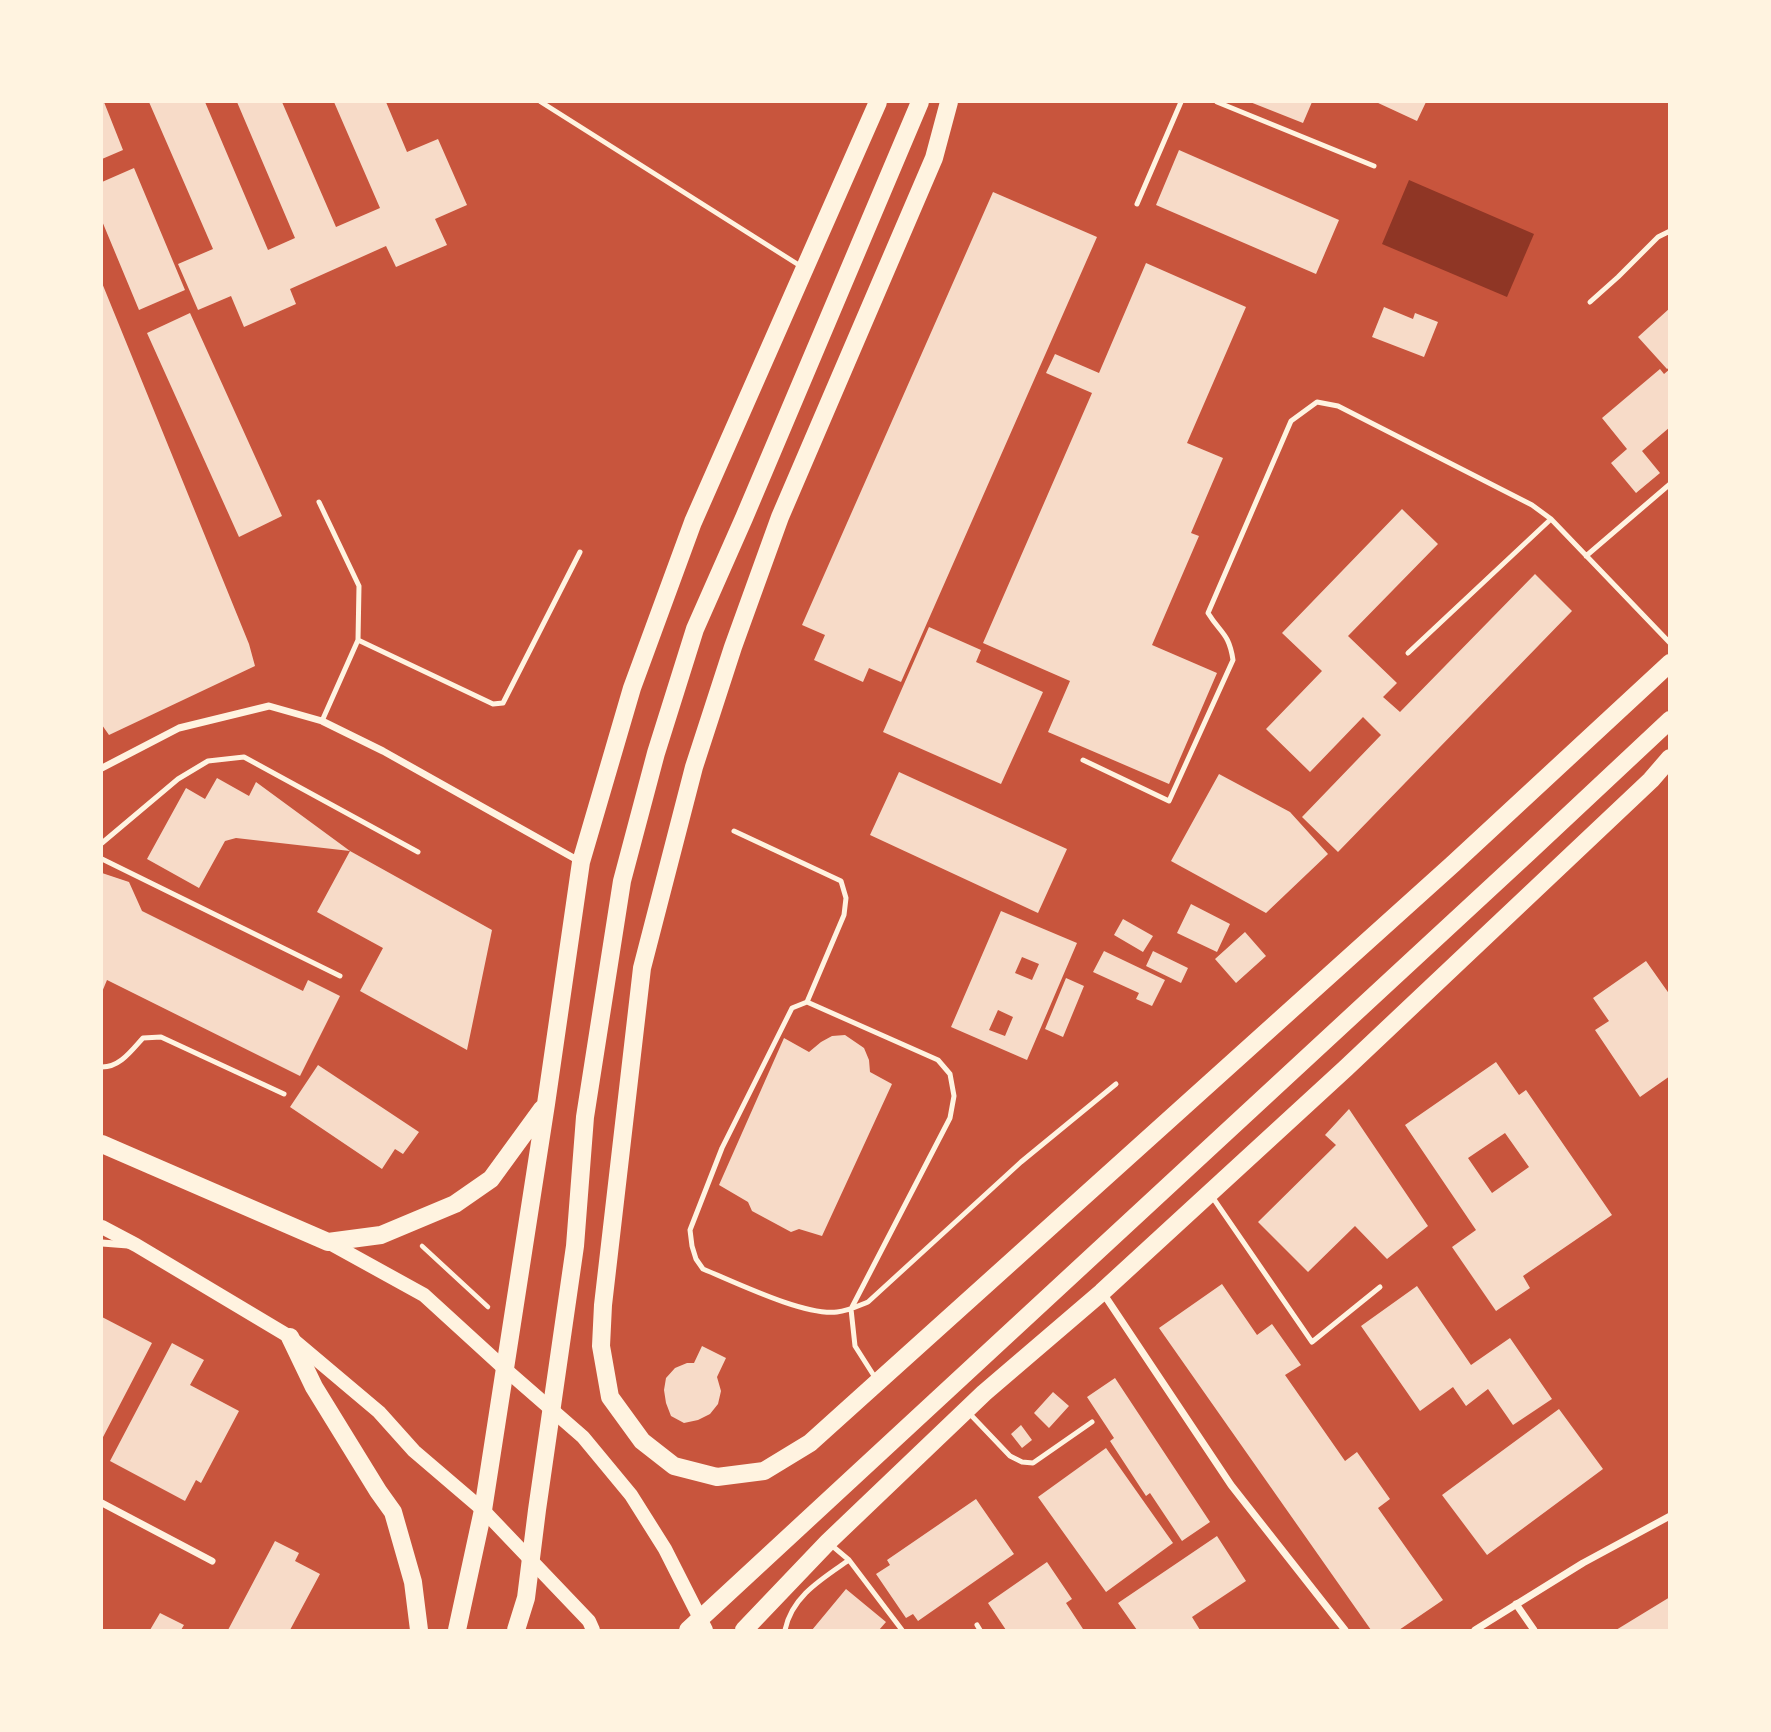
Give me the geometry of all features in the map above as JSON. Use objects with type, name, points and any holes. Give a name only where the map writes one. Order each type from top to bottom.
[{"type":"main road","points":[[457,1630],[483,1510],[546,1104],[580,862],[632,688],[694,522],[878,102]]},
{"type":"main road","points":[[516,1630],[526,1598],[575,1246],[585,1117],[622,881],[656,754],[695,629],[920,102]]},
{"type":"main road","points":[[949,102],[934,158],[780,517],[733,647],[694,767],[642,968],[616,1182],[601,1346],[610,1397],[642,1441],[674,1466],[717,1477],[764,1471],[810,1443],[1433,882],[1670,663]]},
{"type":"main road","points":[[688,1630],[1670,720]]},
{"type":"main road","points":[[744,1630],[828,1542],[984,1394],[1102,1292],[1346,1068],[1548,878],[1670,758]]},
{"type":"main road","points":[[328,1242],[381,1235],[455,1204],[491,1179],[546,1104]]},
{"type":"main road","points":[[102,1144],[328,1242],[424,1295],[583,1437],[631,1496],[665,1549],[706,1630]]},
{"type":"main road","points":[[102,1227],[290,1337],[379,1412],[414,1451],[483,1510],[589,1620],[593,1630]]},
{"type":"main road","points":[[290,1337],[314,1387],[393,1512],[413,1582],[419,1630]]},
{"type":"street","points":[[102,768],[179,728],[269,706],[322,721],[383,751],[580,862]]},
{"type":"street","points":[[102,1243],[136,1245]]},
{"type":"street","points":[[1102,1292],[1231,1485],[1345,1630]]},
{"type":"street","points":[[102,1503],[212,1561]]},
{"type":"street","points":[[1475,1630],[1583,1563],[1670,1516]]},
{"type":"street","points":[[1516,1604],[1534,1630]]},
{"type":"lane","points":[[541,102],[804,268]]},
{"type":"lane","points":[[1137,204],[1181,102]]},
{"type":"lane","points":[[1217,102],[1374,166]]},
{"type":"lane","points":[[1590,302],[1658,237],[1670,231]]},
{"type":"lane","points":[[1083,760],[1169,801],[1233,660],[1231,645],[1208,614],[1291,421],[1317,402],[1338,406],[1531,505],[1551,519],[1670,643]]},
{"type":"lane","points":[[1586,556],[1670,484]]},
{"type":"lane","points":[[319,502],[359,586],[358,640],[322,721]]},
{"type":"lane","points":[[1408,653],[1551,519]]},
{"type":"lane","points":[[358,640],[493,704],[503,703],[580,552]]},
{"type":"lane","points":[[102,843],[178,779],[208,761],[244,757],[418,852]]},
{"type":"lane","points":[[734,831],[841,881],[846,898],[844,915],[807,1002],[792,1008],[722,1148],[690,1230],[691,1246],[703,1269],[815,1311],[835,1312],[868,1302],[1021,1162],[1116,1083]]},
{"type":"lane","points":[[102,859],[340,976]]},
{"type":"lane","points":[[807,1002],[938,1060],[950,1074],[954,1096],[950,1118],[851,1309],[855,1346],[877,1382]]},
{"type":"lane","points":[[102,1067],[122,1060],[143,1038],[161,1037],[284,1094]]},
{"type":"lane","points":[[1209,1192],[1312,1342],[1380,1287]]},
{"type":"lane","points":[[967,1411],[1010,1455],[1022,1462],[1033,1463],[1092,1422]]},
{"type":"lane","points":[[828,1542],[849,1560],[902,1630]]},
{"type":"lane","points":[[785,1630],[787,1619],[797,1601],[849,1560]]},
{"type":"path","points":[[401,1227],[511,1328]]},
{"type":"shaded area","points":[[1409,180],[1534,234],[1507,297],[1382,244]]},
{"type":"building","points":[[102,102],[123,150],[102,159]]},
{"type":"building","points":[[149,102],[205,102],[268,250],[295,238],[237,102],[282,102],[336,227],[380,208],[334,102],[386,102],[407,152],[438,139],[467,205],[435,219],[447,245],[396,267],[386,246],[290,289],[296,304],[244,327],[231,296],[198,310],[178,264],[213,249]]},
{"type":"building","points":[[1250,102],[1312,102],[1303,123]]},
{"type":"building","points":[[1376,102],[1426,102],[1417,121]]},
{"type":"building","points":[[1179,150],[1339,220],[1316,274],[1156,205]]},
{"type":"building","points":[[134,168],[185,290],[139,310],[102,221],[102,182]]},
{"type":"building","points":[[993,192],[1097,237],[901,682],[869,668],[863,682],[814,660],[825,635],[802,625]]},
{"type":"building","points":[[1146,263],[1246,307],[1187,443],[1223,458],[1191,533],[1199,536],[1152,645],[1217,673],[1169,784],[1048,732],[1070,681],[983,643],[1092,393],[1046,373],[1055,354],[1099,373]]},
{"type":"building","points":[[102,283],[249,644],[255,666],[109,735],[102,725]]},
{"type":"building","points":[[1384,307],[1413,319],[1415,313],[1438,322],[1424,357],[1372,337]]},
{"type":"building","points":[[1670,308],[1670,367],[1667,369],[1638,337]]},
{"type":"building","points":[[190,313],[282,516],[239,537],[147,333]]},
{"type":"building","points":[[1660,369],[1664,374],[1670,369],[1670,427],[1642,451],[1660,473],[1636,493],[1611,463],[1627,449],[1602,418]]},
{"type":"building","points":[[1402,509],[1438,544],[1348,636],[1397,683],[1383,697],[1400,712],[1535,574],[1572,611],[1338,852],[1302,817],[1381,735],[1363,717],[1310,772],[1266,729],[1322,671],[1282,633]]},
{"type":"building","points":[[929,627],[981,650],[976,662],[1043,692],[1001,784],[883,732]]},
{"type":"building","points":[[899,772],[1067,849],[1038,913],[870,835]]},
{"type":"building","points":[[1219,774],[1290,812],[1328,854],[1266,913],[1171,861]]},
{"type":"building","points":[[217,778],[249,796],[256,782],[350,851],[236,838],[225,841],[199,888],[147,859],[186,788],[205,799]]},
{"type":"building","points":[[350,851],[492,930],[467,1050],[360,991],[383,948],[317,912]]},
{"type":"building","points":[[102,873],[129,882],[142,911],[303,991],[308,980],[340,996],[300,1076],[107,980],[102,992]]},
{"type":"building","points":[[1191,904],[1230,924],[1217,952],[1177,933]]},
{"type":"building","points":[[1001,911],[1077,943],[1027,1060],[951,1027]],"holes":[[[1022,957],[1039,964],[1032,980],[1015,973]],[[998,1010],[1013,1017],[1005,1036],[989,1030]]]},
{"type":"building","points":[[1123,919],[1153,936],[1143,952],[1114,935]]},
{"type":"building","points":[[1245,932],[1266,956],[1236,983],[1215,959]]},
{"type":"building","points":[[1104,951],[1165,980],[1152,1006],[1136,999],[1139,993],[1093,972]]},
{"type":"building","points":[[1153,951],[1188,968],[1181,983],[1146,966]]},
{"type":"building","points":[[1646,961],[1670,995],[1670,1076],[1640,1097],[1595,1030],[1609,1021],[1593,998]]},
{"type":"building","points":[[1066,978],[1084,986],[1063,1037],[1045,1029]]},
{"type":"building","points":[[845,1035],[864,1048],[870,1072],[892,1084],[822,1236],[799,1229],[791,1232],[752,1211],[748,1202],[719,1185],[784,1038],[809,1052],[832,1036]]},
{"type":"building","points":[[1496,1062],[1519,1095],[1526,1090],[1612,1215],[1523,1276],[1530,1288],[1496,1311],[1452,1247],[1476,1230],[1405,1125]],"holes":[[[1505,1133],[1529,1167],[1492,1193],[1468,1158]]]},
{"type":"building","points":[[318,1065],[419,1132],[403,1154],[395,1149],[382,1169],[290,1107]]},
{"type":"building","points":[[1349,1109],[1428,1226],[1387,1259],[1355,1226],[1308,1272],[1258,1222],[1336,1145],[1325,1135]]},
{"type":"building","points":[[1222,1284],[1257,1335],[1272,1324],[1301,1365],[1285,1375],[1345,1461],[1357,1452],[1390,1499],[1378,1508],[1443,1600],[1399,1630],[1371,1630],[1159,1328]]},
{"type":"building","points":[[1417,1286],[1471,1365],[1510,1338],[1552,1399],[1513,1425],[1488,1389],[1466,1406],[1453,1387],[1420,1411],[1361,1326]]},
{"type":"building","points":[[102,1317],[152,1343],[102,1439]]},
{"type":"building","points":[[172,1343],[204,1360],[190,1385],[239,1411],[201,1483],[196,1480],[185,1501],[110,1461]]},
{"type":"building","points":[[702,1346],[726,1358],[717,1377],[721,1391],[718,1404],[710,1414],[684,1423],[671,1416],[664,1390],[666,1378],[675,1368],[694,1363]]},
{"type":"building","points":[[1115,1378],[1210,1522],[1182,1541],[1150,1493],[1146,1496],[1110,1441],[1114,1438],[1087,1397]]},
{"type":"building","points":[[1053,1392],[1069,1406],[1049,1428],[1034,1413]]},
{"type":"building","points":[[1559,1409],[1603,1469],[1487,1555],[1442,1495]]},
{"type":"building","points":[[1021,1425],[1032,1440],[1022,1448],[1011,1434]]},
{"type":"building","points":[[1106,1448],[1173,1543],[1106,1592],[1038,1497]]},
{"type":"building","points":[[976,1499],[1014,1554],[918,1621],[913,1614],[906,1618],[876,1574],[890,1565],[887,1560]]},
{"type":"building","points":[[1217,1536],[1246,1581],[1192,1617],[1200,1630],[1137,1630],[1118,1603]]},
{"type":"building","points":[[275,1541],[299,1553],[295,1561],[320,1574],[290,1630],[228,1630]]},
{"type":"building","points":[[1047,1562],[1072,1599],[1066,1603],[1083,1629],[1006,1630],[988,1603]]},
{"type":"building","points":[[846,1589],[886,1622],[879,1630],[812,1630]]},
{"type":"building","points":[[1670,1597],[1670,1630],[1616,1630]]},
{"type":"building","points":[[160,1613],[184,1625],[181,1630],[150,1630]]}]
